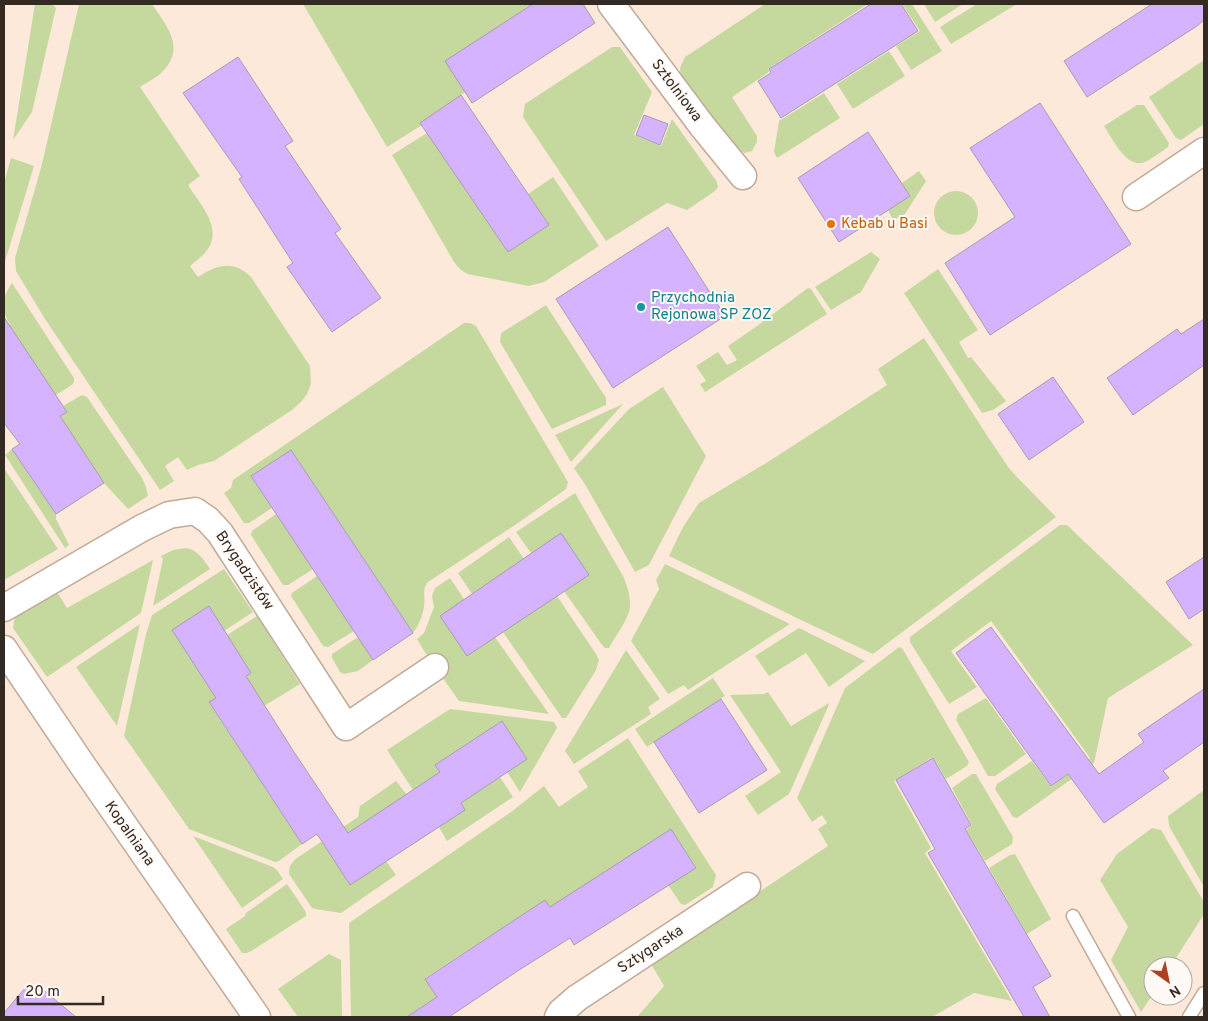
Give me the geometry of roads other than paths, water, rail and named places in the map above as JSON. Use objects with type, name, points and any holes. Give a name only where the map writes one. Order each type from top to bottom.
[{"type":"street","name":"Sztolniowa","points":[[611,4],[743,176]]},
{"type":"street","points":[[1136,197],[1204,151]]},
{"type":"street","name":"Brygadzistów","points":[[4,608],[142,528],[169,515],[195,511],[208,520],[220,533],[346,726],[435,667]]},
{"type":"street","name":"Kopalniana","points":[[4,649],[256,1017]]},
{"type":"street","name":"Sztygarska","points":[[558,1017],[577,998],[747,886]]},
{"type":"lane","points":[[1073,916],[1129,1017]]},
{"type":"lane","points":[[1189,1017],[1204,993]]},
{"type":"place","name":"Kebab u Basi","points":[[831,224]]},
{"type":"place","name":"Przychodnia Rejonowa SP ZOZ","points":[[641,307]]}]
